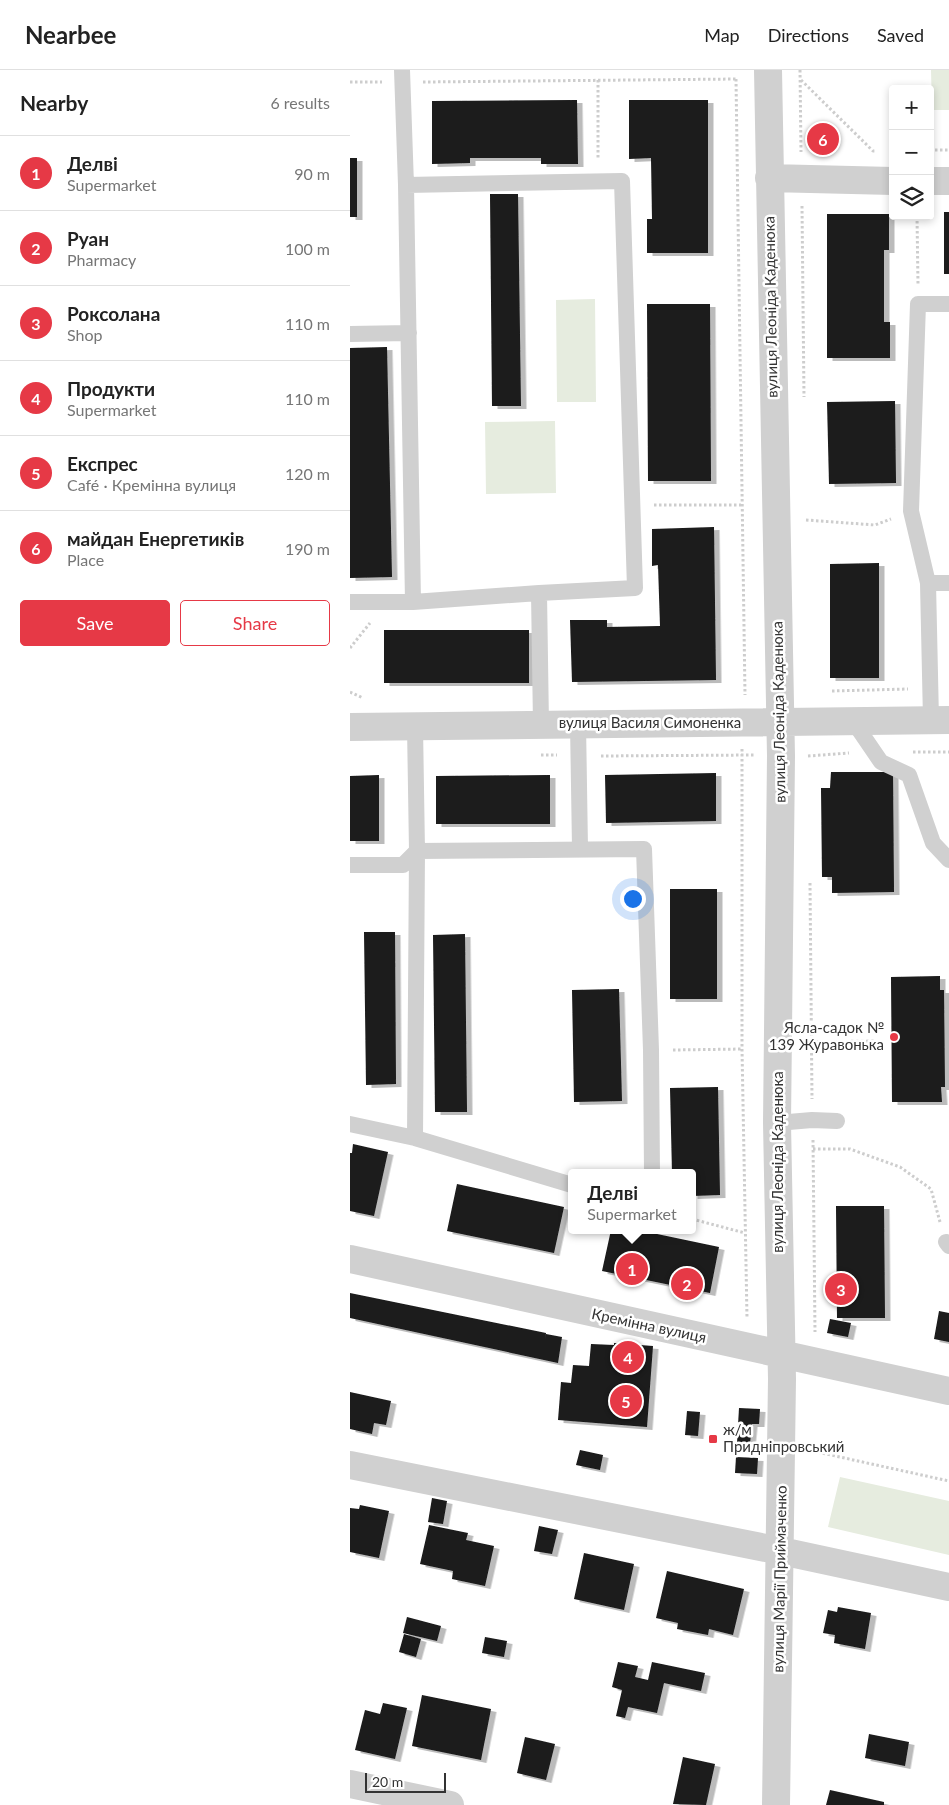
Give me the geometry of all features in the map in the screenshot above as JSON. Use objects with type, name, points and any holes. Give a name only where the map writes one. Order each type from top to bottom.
[{"type":"street","name":"вулиця Леоніда Каденюка","points":[[768,75],[781,756],[777,1123],[781,1354]]},
{"type":"street","points":[[769,178],[889,181]]},
{"type":"street","points":[[934,181],[949,181]]},
{"type":"street","name":"вулиця Василя Симоненка","points":[[350,727],[940,720]]},
{"type":"street","name":"Кремінна вулиця","points":[[350,1259],[667,1330],[949,1390]]},
{"type":"street","name":"вулиця Марії Приймаченко","points":[[776,1805],[781,1551],[781,1354]]},
{"type":"street","points":[[350,1465],[781,1551],[949,1587]]},
{"type":"street","points":[[350,1784],[450,1805]]},
{"type":"lane","points":[[402,76],[406,185],[413,602]]},
{"type":"lane","points":[[350,602],[413,602],[635,588],[622,181],[406,185]]},
{"type":"lane","points":[[940,720],[930,688],[928,583],[911,511],[918,304],[949,304]]},
{"type":"lane","points":[[350,334],[409,333]]},
{"type":"lane","points":[[928,583],[949,583]]},
{"type":"lane","points":[[539,593],[541,725]]},
{"type":"lane","points":[[853,722],[882,762],[909,775],[933,843],[949,860]]},
{"type":"lane","points":[[578,723],[580,848]]},
{"type":"lane","points":[[415,726],[417,851],[415,1138]]},
{"type":"lane","points":[[350,865],[403,865],[417,851],[580,848],[644,849],[651,1050],[652,1169]]},
{"type":"lane","points":[[777,1123],[812,1120],[837,1121]]},
{"type":"lane","points":[[350,1124],[415,1138],[568,1184]]},
{"type":"path","points":[[350,82],[402,76],[598,80],[768,75],[800,80],[872,151],[879,151]]},
{"type":"path","points":[[598,80],[598,181]]},
{"type":"path","points":[[934,150],[949,150]]},
{"type":"path","points":[[917,220],[918,304]]},
{"type":"path","points":[[633,505],[741,504]]},
{"type":"path","points":[[806,520],[875,525],[911,511]]},
{"type":"path","points":[[824,692],[930,688]]},
{"type":"path","points":[[350,692],[367,700]]},
{"type":"path","points":[[812,1042],[874,1041]]},
{"type":"path","points":[[651,1050],[742,1049]]},
{"type":"path","points":[[813,1149],[850,1149],[900,1167],[931,1189],[947,1244]]},
{"type":"path","points":[[696,1220],[745,1232]]},
{"type":"path","points":[[823,1454],[949,1481]]},
{"type":"shaded area","points":[[931,70],[949,70],[949,110],[934,110],[934,85],[931,85]]},
{"type":"shaded area","points":[[595,299],[596,402],[557,402],[556,300]]},
{"type":"shaded area","points":[[555,421],[556,493],[486,494],[485,422]]},
{"type":"shaded area","points":[[840,1477],[949,1501],[949,1555],[828,1527]]},
{"type":"building","points":[[577,100],[578,164],[541,164],[541,158],[470,158],[470,163],[432,164],[432,101]]},
{"type":"building","points":[[629,100],[708,100],[708,253],[647,253],[647,219],[652,219],[651,158],[629,159]]},
{"type":"building","points":[[350,158],[357,158],[357,217],[350,217]]},
{"type":"building","points":[[490,194],[518,194],[521,406],[492,406]]},
{"type":"building","points":[[944,212],[949,212],[949,274],[944,274]]},
{"type":"building","points":[[827,214],[889,214],[889,250],[884,250],[884,322],[890,322],[890,358],[827,358]]},
{"type":"building","points":[[647,304],[710,304],[711,481],[648,481]]},
{"type":"building","points":[[387,347],[392,577],[350,578],[350,348]]},
{"type":"building","points":[[895,401],[896,483],[829,484],[827,402]]},
{"type":"building","points":[[714,527],[716,680],[572,682],[570,620],[607,620],[607,627],[660,626],[658,565],[652,566],[652,529]]},
{"type":"building","points":[[879,563],[879,678],[830,678],[830,564]]},
{"type":"building","points":[[384,630],[529,630],[529,683],[384,683]]},
{"type":"building","points":[[831,772],[893,772],[894,892],[832,893],[832,877],[822,877],[821,788],[830,788]]},
{"type":"building","points":[[716,773],[716,821],[606,823],[605,775]]},
{"type":"building","points":[[379,775],[379,841],[350,841],[350,776]]},
{"type":"building","points":[[550,775],[550,824],[436,824],[436,776]]},
{"type":"building","points":[[670,889],[717,889],[717,999],[670,999]]},
{"type":"building","points":[[364,932],[395,932],[396,1084],[366,1085]]},
{"type":"building","points":[[465,934],[467,1112],[435,1112],[433,935]]},
{"type":"building","points":[[940,976],[940,990],[944,990],[945,1087],[941,1087],[942,1102],[892,1102],[891,977]]},
{"type":"building","points":[[619,989],[622,1101],[574,1102],[572,990]]},
{"type":"building","points":[[718,1087],[720,1195],[696,1196],[696,1169],[672,1169],[670,1088]]},
{"type":"building","points":[[353,1144],[388,1152],[374,1216],[350,1211],[350,1153],[352,1153]]},
{"type":"building","points":[[457,1184],[564,1207],[554,1253],[447,1231]]},
{"type":"building","points":[[836,1206],[884,1206],[885,1318],[837,1318]]},
{"type":"building","points":[[610,1234],[657,1234],[719,1247],[710,1293],[602,1271]]},
{"type":"building","points":[[350,1293],[546,1333],[545,1342],[546,1334],[562,1337],[558,1363],[350,1318]]},
{"type":"building","points":[[939,1311],[949,1313],[949,1342],[934,1339]]},
{"type":"building","points":[[830,1319],[851,1323],[848,1337],[827,1333]]},
{"type":"building","points":[[614,1343],[653,1346],[647,1427],[558,1420],[561,1382],[571,1383],[573,1365],[589,1366],[591,1344],[614,1345]]},
{"type":"building","points":[[350,1392],[391,1401],[386,1425],[374,1423],[372,1434],[350,1429]]},
{"type":"building","points":[[739,1408],[760,1409],[759,1424],[752,1424],[750,1444],[737,1443]]},
{"type":"building","points":[[687,1411],[700,1412],[698,1436],[685,1435]]},
{"type":"building","points":[[580,1450],[603,1455],[600,1470],[576,1465]]},
{"type":"building","points":[[736,1457],[758,1458],[757,1474],[735,1473]]},
{"type":"building","points":[[432,1498],[447,1501],[443,1524],[428,1522]]},
{"type":"building","points":[[360,1505],[389,1511],[379,1558],[350,1552],[350,1508],[359,1509]]},
{"type":"building","points":[[429,1525],[468,1533],[466,1540],[494,1546],[485,1586],[452,1579],[453,1571],[420,1564]]},
{"type":"building","points":[[539,1526],[558,1530],[552,1554],[534,1551]]},
{"type":"building","points":[[584,1553],[634,1564],[624,1610],[574,1599]]},
{"type":"building","points":[[667,1571],[744,1589],[733,1635],[709,1629],[708,1635],[677,1629],[678,1623],[656,1618]]},
{"type":"building","points":[[838,1607],[871,1613],[865,1649],[834,1643],[835,1635],[823,1633],[828,1610],[837,1612]]},
{"type":"building","points":[[407,1617],[441,1626],[437,1641],[403,1633]]},
{"type":"building","points":[[404,1634],[421,1639],[416,1657],[399,1652]]},
{"type":"building","points":[[485,1637],[507,1641],[504,1657],[482,1653]]},
{"type":"building","points":[[618,1662],[638,1666],[635,1677],[648,1680],[652,1662],[705,1673],[701,1691],[664,1683],[657,1713],[628,1707],[625,1718],[616,1716],[622,1690],[612,1687]]},
{"type":"building","points":[[422,1695],[491,1709],[481,1760],[412,1746]]},
{"type":"building","points":[[383,1703],[407,1708],[395,1759],[355,1750],[365,1710],[380,1714]]},
{"type":"building","points":[[869,1734],[909,1742],[905,1766],[865,1758]]},
{"type":"building","points":[[525,1737],[555,1744],[546,1780],[517,1773]]},
{"type":"building","points":[[683,1757],[715,1764],[706,1805],[673,1804]]},
{"type":"building","points":[[830,1790],[884,1802],[884,1805],[826,1805]]},
{"type":"place","name":"майдан Енергетиків","points":[[823,139]]},
{"type":"place","name":"Ясла-садок № 139 Журавонька","points":[[894,1037]]},
{"type":"place","name":"Делві","points":[[632,1269]]},
{"type":"place","name":"Руан","points":[[687,1284]]},
{"type":"place","name":"Роксолана","points":[[841,1289]]},
{"type":"place","name":"Продукти","points":[[628,1357]]},
{"type":"place","name":"Експрес","points":[[626,1401]]},
{"type":"place","name":"ж/м Придніпровський","points":[[713,1439]]}]
